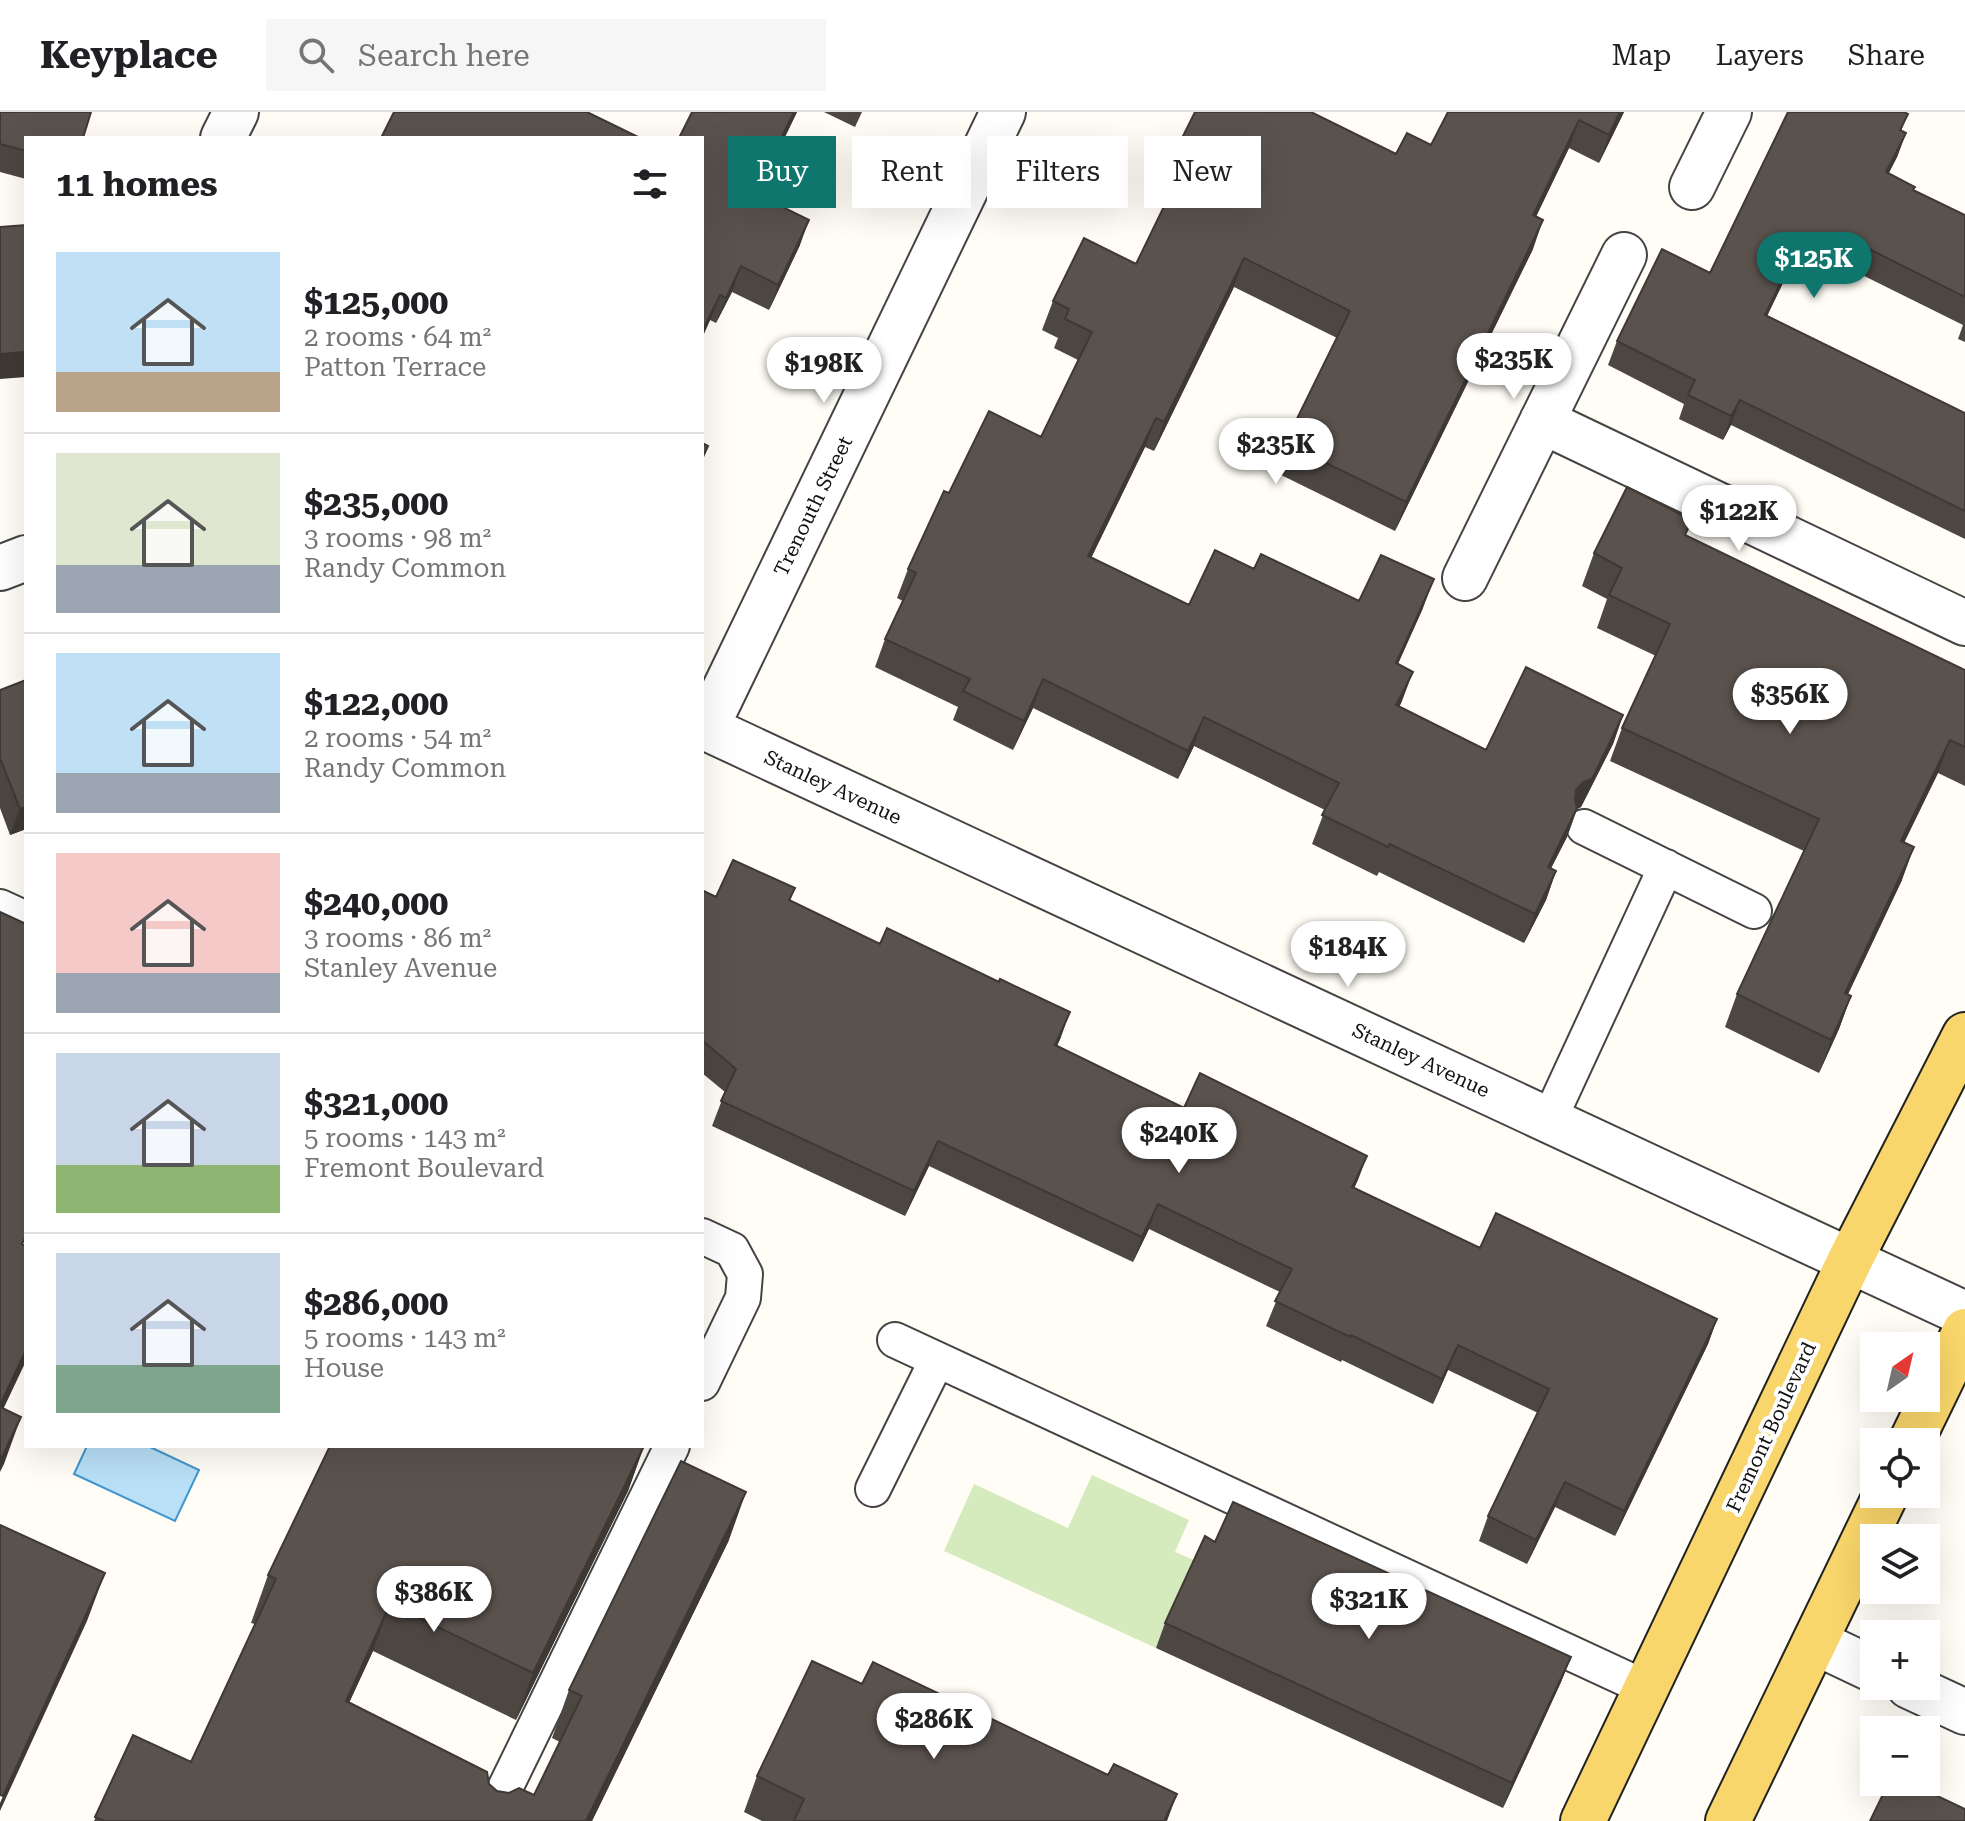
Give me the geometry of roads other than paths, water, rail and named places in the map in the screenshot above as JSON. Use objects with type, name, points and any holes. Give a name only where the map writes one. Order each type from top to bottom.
[{"type":"main road","name":"Fremont Boulevard","points":[[1583,1821],[1850,1260],[1965,1035]]},
{"type":"main road","points":[[1918,1428],[1965,1331]]},
{"type":"main road","points":[[1728,1821],[1879,1508]]},
{"type":"street","points":[[224,136],[236,112]]},
{"type":"street","name":"Trenouth Street","points":[[704,727],[1003,112]]},
{"type":"street","points":[[1692,187],[1729,112]]},
{"type":"street","points":[[1465,578],[1624,255]]},
{"type":"street","points":[[1542,421],[1965,623]]},
{"type":"street","points":[[0,568],[24,559]]},
{"type":"street","name":"Stanley Avenue","points":[[704,727],[1965,1314]]},
{"type":"street","points":[[1815,1642],[1860,1663]]},
{"type":"street","points":[[1939,1700],[1965,1712]]},
{"type":"lane","points":[[1584,827],[1754,911]]},
{"type":"lane","points":[[1549,1120],[1666,867]]},
{"type":"lane","points":[[0,907],[24,918]]},
{"type":"lane","points":[[704,1237],[732,1250],[745,1274],[743,1298],[704,1379]]},
{"type":"lane","points":[[895,1340],[1646,1688]]},
{"type":"lane","points":[[873,1489],[937,1360]]},
{"type":"lane","points":[[489,1821],[671,1448]]},
{"type":"water","points":[[86,1448],[152,1448],[199,1470],[175,1521],[74,1474]]}]
